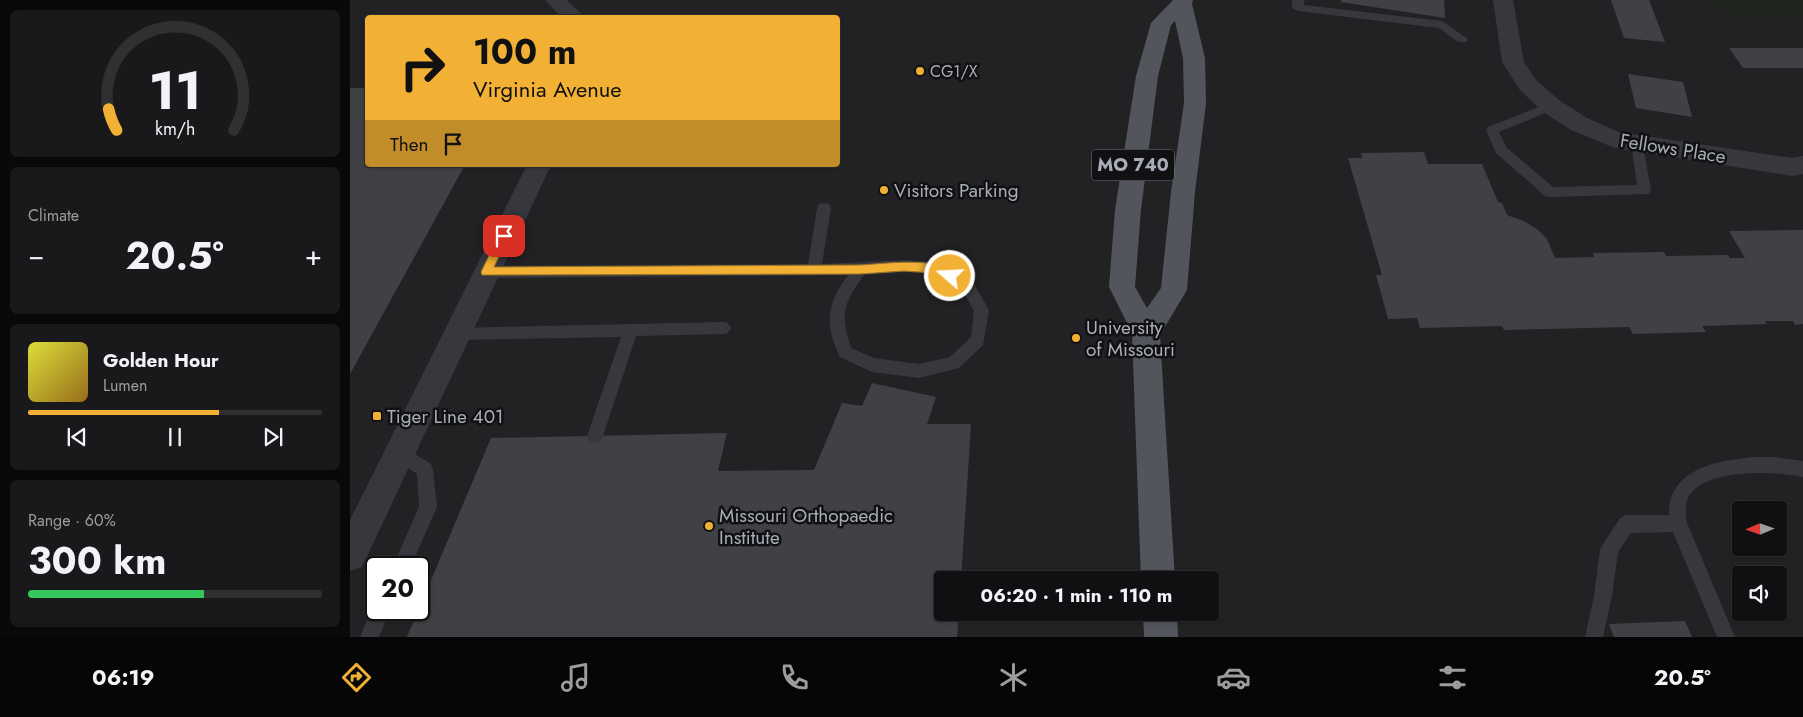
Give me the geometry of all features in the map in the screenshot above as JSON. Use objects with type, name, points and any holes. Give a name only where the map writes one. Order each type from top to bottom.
[{"type":"main road","name":"MO 740","points":[[1146,333],[1174,290],[1183,192],[1196,103],[1194,58],[1183,2]]},
{"type":"main road","name":"MO 740","points":[[1158,571],[1146,333],[1122,287],[1128,210],[1147,76],[1161,23],[1183,2]]},
{"type":"main road","points":[[1160,621],[1161,637]]},
{"type":"street","points":[[555,0],[572,15]]},
{"type":"street","name":"Fellows Place","points":[[1503,0],[1513,62],[1528,85],[1551,106],[1579,124],[1615,140],[1792,167],[1803,165]]},
{"type":"street","points":[[350,555],[538,167]]},
{"type":"lane","points":[[1298,0],[1298,8],[1442,25],[1462,39]]},
{"type":"lane","points":[[1551,106],[1492,130],[1501,150],[1550,192],[1644,190],[1637,143]]},
{"type":"lane","points":[[814,270],[824,208]]},
{"type":"lane","points":[[486,272],[860,270],[904,266],[935,268],[966,283],[982,310],[978,340],[954,363],[919,371],[872,365],[845,352],[836,323],[842,294],[860,270]]},
{"type":"lane","points":[[457,334],[723,328]]},
{"type":"lane","points":[[595,436],[630,330]]},
{"type":"lane","points":[[400,453],[425,470],[428,508],[406,556]]},
{"type":"lane","points":[[1726,637],[1678,523],[1677,505],[1681,492],[1696,477],[1723,469],[1762,465],[1793,465],[1803,468]]},
{"type":"lane","points":[[1594,637],[1603,596],[1609,550],[1626,524],[1678,523]]},
{"type":"lane","points":[[369,637],[376,621]]},
{"type":"shaded area","name":"University of Missouri","points":[[350,0],[1803,0],[1803,637],[350,637]]},
{"type":"shaded area","points":[[1704,0],[1803,0],[1803,18],[1736,17]]},
{"type":"building","points":[[1341,0],[1444,0],[1445,18],[1341,2]]},
{"type":"building","points":[[1611,0],[1649,0],[1665,42],[1624,38]]},
{"type":"building","points":[[1729,48],[1803,48],[1803,68],[1743,68]]},
{"type":"building","points":[[1628,74],[1683,82],[1692,117],[1636,108]]},
{"type":"building","points":[[350,88],[365,88],[365,167],[464,167],[350,374]]},
{"type":"building","points":[[1424,152],[1428,164],[1482,164],[1498,202],[1502,203],[1507,215],[1526,222],[1538,230],[1547,239],[1555,258],[1594,257],[1593,253],[1664,252],[1666,256],[1728,255],[1730,258],[1745,258],[1729,231],[1803,230],[1803,324],[1795,325],[1793,321],[1765,321],[1767,324],[1702,326],[1706,332],[1633,334],[1629,327],[1504,330],[1502,326],[1420,328],[1417,318],[1388,319],[1376,275],[1382,275],[1348,158],[1362,158],[1361,153]]},
{"type":"building","name":"Missouri Orthopaedic Institute","points":[[872,383],[936,397],[927,424],[971,424],[962,571],[934,571],[934,621],[958,621],[957,637],[407,637],[414,621],[430,621],[430,583],[491,438],[727,433],[718,471],[814,470],[842,403],[862,406]]},
{"type":"building","points":[[1685,621],[1692,637],[1614,637],[1609,624]]},
{"type":"place","name":"CG1/X","points":[[920,71]]},
{"type":"place","name":"Visitors Parking","points":[[884,190]]},
{"type":"place","name":"University of Missouri","points":[[1076,338]]},
{"type":"place","name":"Tiger Line 401","points":[[377,416]]},
{"type":"place","name":"Missouri Orthopaedic Institute","points":[[709,526]]},
{"type":"route","points":[[504,236],[486,272],[860,270],[904,266],[935,268],[950,276]]}]
